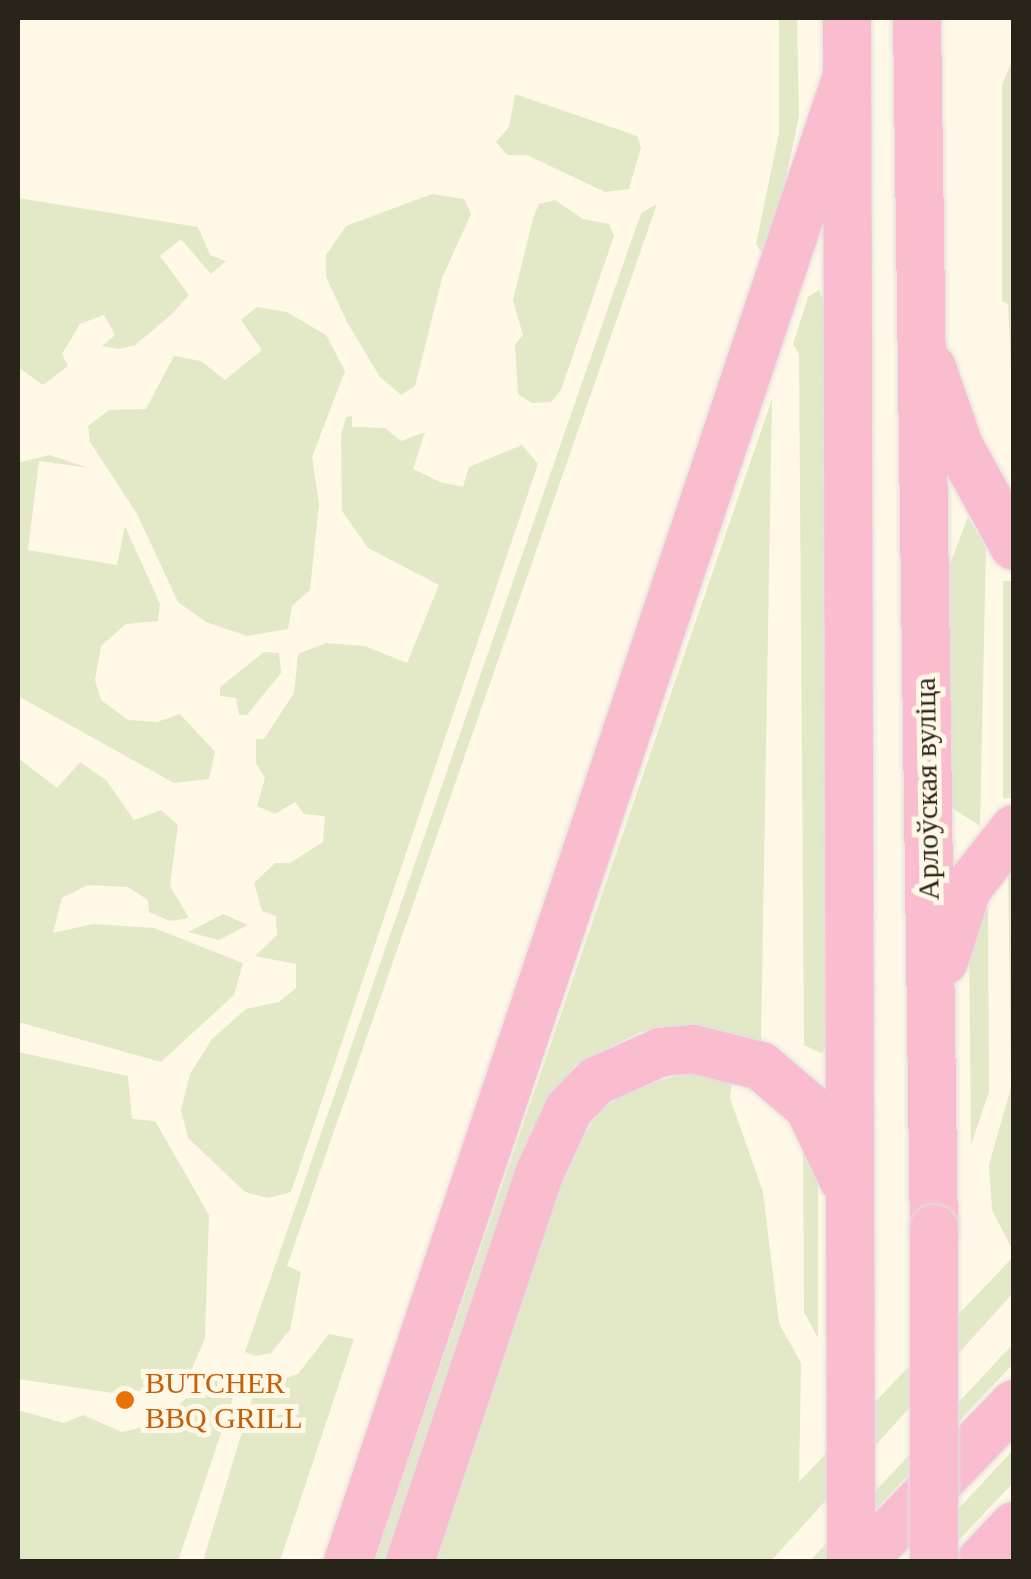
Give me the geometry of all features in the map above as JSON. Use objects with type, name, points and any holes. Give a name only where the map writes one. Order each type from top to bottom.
[{"type":"main road","points":[[846,18],[851,1562]]},
{"type":"main road","name":"Арлоўская вуліца","points":[[916,18],[917,322],[932,1038],[934,1562]]},
{"type":"main road","points":[[348,1562],[847,76]]},
{"type":"main road","points":[[917,322],[959,446],[1014,546]]},
{"type":"main road","points":[[932,1038],[948,940],[967,889],[1014,829]]},
{"type":"main road","points":[[410,1562],[539,1174],[568,1110],[596,1082],[661,1052],[693,1049],[762,1066],[808,1107],[826,1133],[850,1197]]},
{"type":"main road","points":[[862,1562],[1014,1404]]},
{"type":"main road","points":[[980,1562],[1014,1526]]},
{"type":"green space","points":[[779,18],[797,18],[799,116],[768,263],[756,244],[779,133]]},
{"type":"green space","points":[[1013,58],[1013,414],[1008,304],[1002,301],[1002,85]]},
{"type":"green space","points":[[515,94],[637,136],[641,147],[629,189],[605,192],[527,155],[507,155],[496,142],[509,127]]},
{"type":"green space","points":[[432,194],[464,199],[471,214],[442,278],[415,386],[401,395],[380,377],[347,322],[326,277],[326,255],[346,226]]},
{"type":"green space","points":[[18,198],[198,227],[210,255],[226,261],[211,274],[181,239],[160,256],[189,295],[171,315],[135,345],[119,349],[102,346],[115,335],[104,315],[80,324],[62,354],[68,366],[43,385],[18,367]]},
{"type":"green space","points":[[555,200],[583,219],[609,224],[614,236],[561,390],[551,402],[532,403],[518,394],[515,345],[523,335],[513,300],[533,218],[539,204]]},
{"type":"green space","points":[[657,204],[287,1266],[301,1272],[290,1330],[271,1353],[256,1356],[245,1352],[641,213]]},
{"type":"green space","points":[[819,290],[825,304],[829,1046],[821,1053],[804,1045],[799,354],[793,344],[808,297]]},
{"type":"green space","points":[[257,307],[287,312],[326,335],[345,371],[312,457],[319,504],[310,590],[292,606],[288,629],[247,636],[206,622],[178,602],[137,514],[90,442],[88,426],[109,410],[146,409],[174,356],[201,361],[225,380],[262,350],[241,320]]},
{"type":"green space","points":[[772,399],[761,1041],[707,1029],[640,1032],[575,1065],[542,1113],[387,1561],[373,1562]]},
{"type":"green space","points":[[352,416],[352,427],[385,428],[401,441],[425,432],[413,469],[440,482],[463,487],[469,467],[522,445],[538,464],[291,1192],[268,1198],[245,1192],[188,1138],[181,1110],[190,1074],[212,1039],[246,1009],[279,1002],[296,988],[296,964],[255,956],[277,935],[276,916],[262,911],[254,883],[275,863],[290,863],[323,842],[325,816],[304,814],[295,802],[275,814],[257,806],[265,778],[256,764],[256,739],[264,739],[294,693],[298,654],[326,643],[365,646],[407,663],[439,585],[368,548],[342,511],[341,435],[346,417]]},
{"type":"green space","points":[[49,455],[89,468],[39,461],[28,550],[117,565],[125,526],[160,604],[158,621],[126,624],[101,646],[95,680],[101,700],[128,720],[157,722],[180,714],[215,752],[209,779],[174,783],[18,696],[18,463]]},
{"type":"green space","points":[[968,517],[986,548],[980,826],[946,804],[945,577]]},
{"type":"green space","points":[[1003,581],[1013,581],[1013,798],[1003,798]]},
{"type":"green space","points":[[264,652],[279,653],[281,673],[247,715],[239,715],[236,698],[220,696],[220,687]]},
{"type":"green space","points":[[18,758],[57,788],[80,762],[106,780],[134,820],[161,810],[178,825],[170,886],[189,918],[170,921],[149,912],[148,900],[128,887],[88,885],[62,898],[53,933],[93,924],[154,928],[243,963],[234,995],[161,1062],[18,1022]]},
{"type":"green space","points":[[1013,861],[1013,1251],[992,1210],[989,1165],[1011,1087],[1008,867]]},
{"type":"green space","points":[[988,901],[989,1092],[971,1145],[969,939]]},
{"type":"green space","points":[[223,914],[248,925],[219,940],[188,932]]},
{"type":"green space","points":[[18,1052],[128,1076],[132,1119],[155,1121],[209,1215],[205,1338],[190,1373],[158,1389],[113,1393],[18,1379]]},
{"type":"green space","points":[[697,1070],[733,1077],[730,1098],[763,1192],[779,1323],[801,1363],[799,1482],[1013,1257],[1013,1293],[771,1561],[434,1562],[568,1164],[598,1113],[627,1090]]},
{"type":"green space","points":[[803,1130],[818,1166],[818,1338],[804,1312]]},
{"type":"green space","points":[[329,1334],[354,1339],[280,1561],[203,1561],[255,1389],[298,1374]]},
{"type":"green space","points":[[1013,1344],[1013,1364],[827,1561],[809,1562]]},
{"type":"green space","points":[[239,1380],[178,1561],[18,1561],[18,1410],[64,1423],[83,1415],[122,1432],[160,1423],[204,1381]]},
{"type":"green space","points":[[1013,1450],[1013,1483],[939,1561],[909,1562]]},
{"type":"place","name":"BUTCHER BBQ GRILL","points":[[125,1400]]}]
